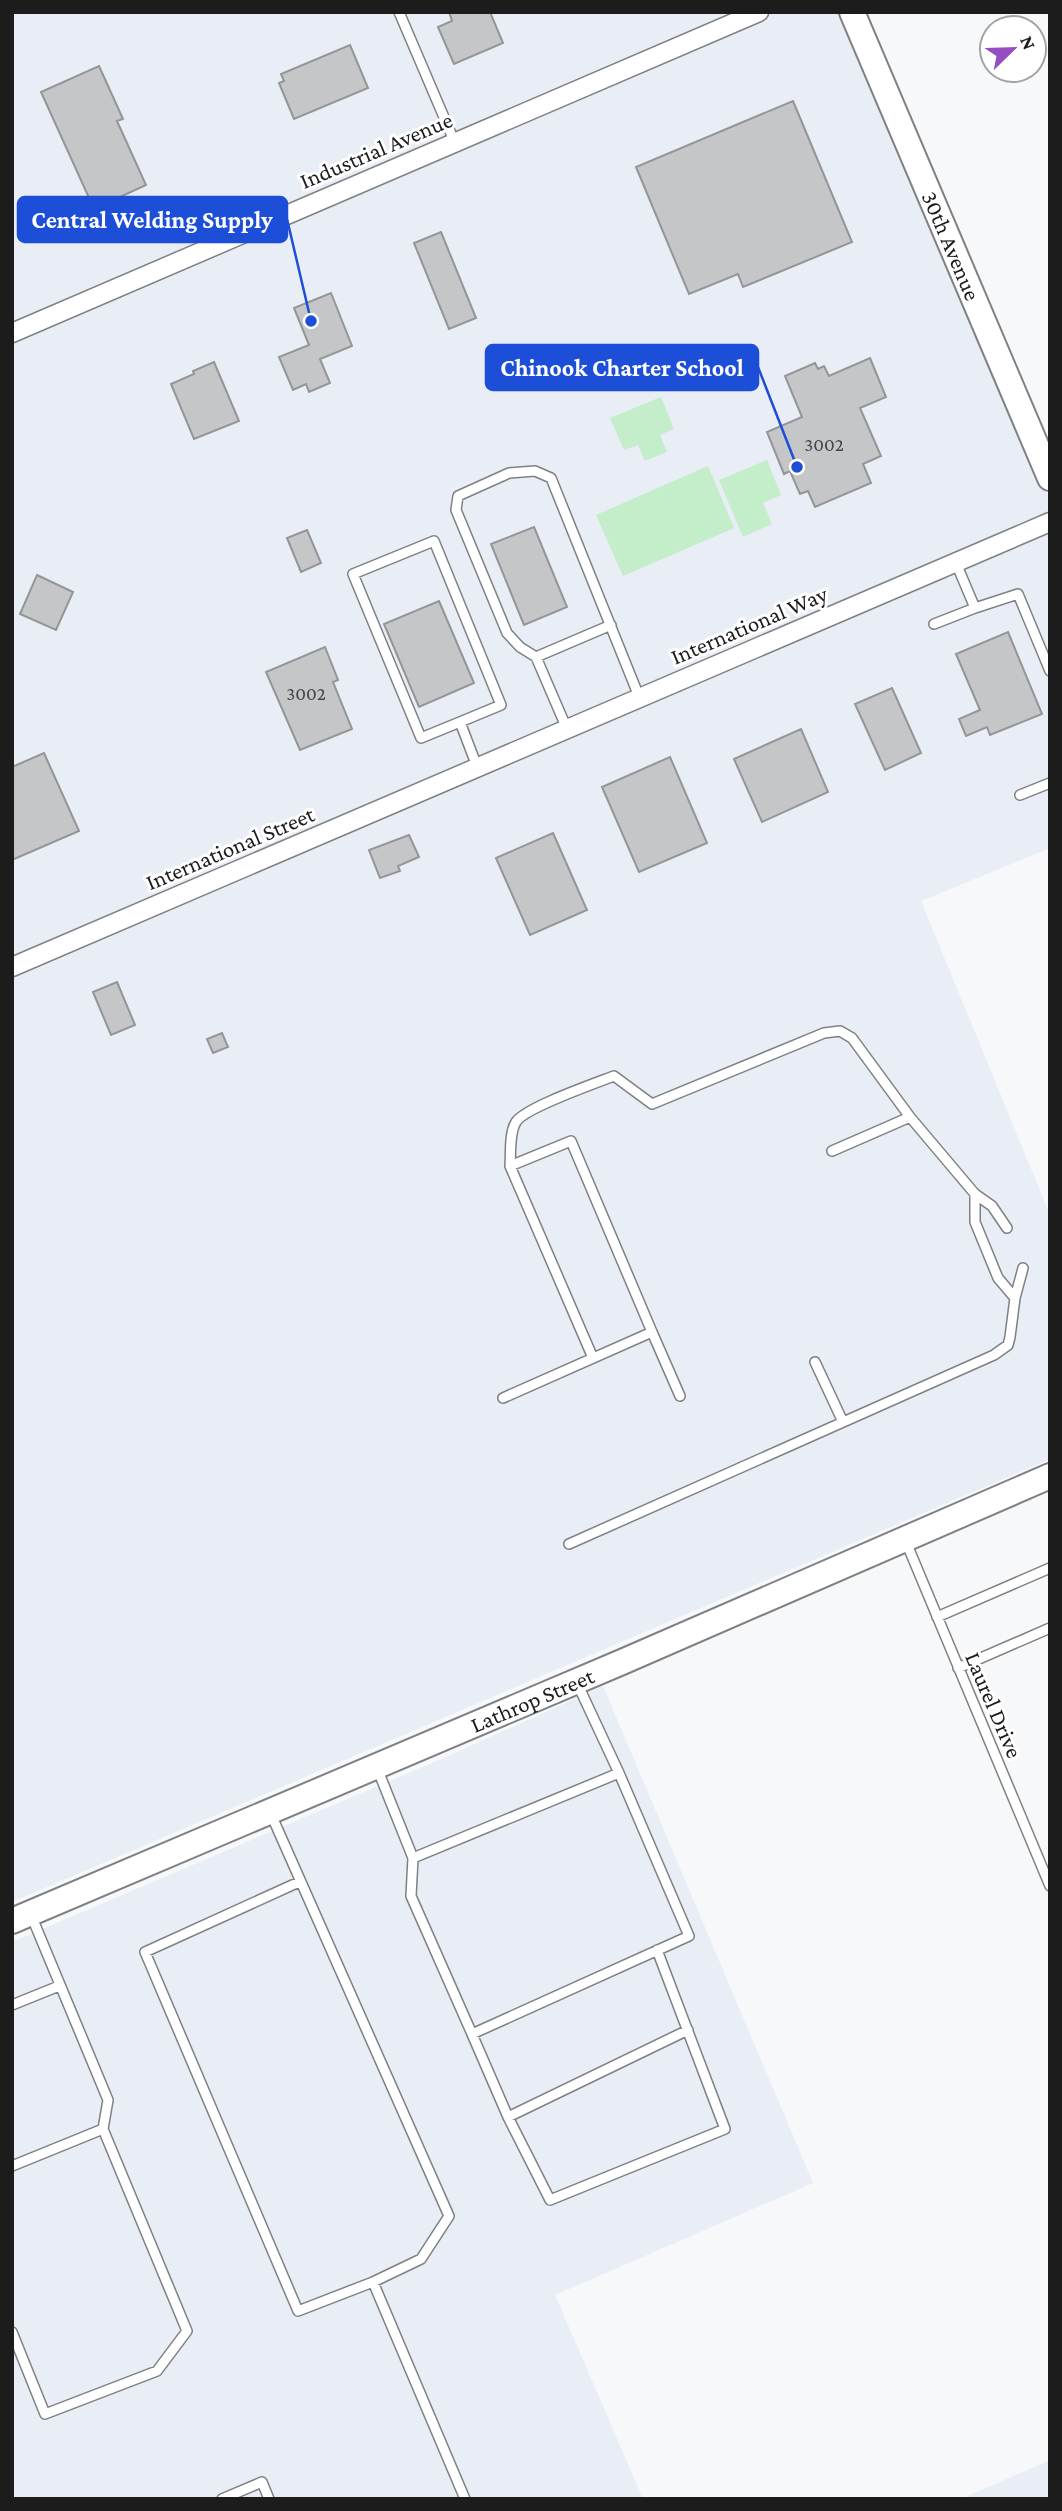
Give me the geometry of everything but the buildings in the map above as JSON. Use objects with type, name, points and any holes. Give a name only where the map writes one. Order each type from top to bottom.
[{"type":"main road","name":"30th Avenue","points":[[852,12],[1050,478]]},
{"type":"main road","name":"Lathrop Street","points":[[21,1917],[577,1681],[1050,1476]]},
{"type":"street","name":"Industrial Avenue","points":[[12,333],[760,12]]},
{"type":"street","name":"International Way","points":[[473,771],[1050,522]]},
{"type":"street","name":"International Street","points":[[12,967],[473,771]]},
{"type":"lane","points":[[399,12],[455,143]]},
{"type":"lane","points":[[568,730],[536,657],[520,647],[507,634],[456,510],[458,496],[509,473],[535,471],[551,478],[640,699]]},
{"type":"lane","points":[[434,541],[501,705],[460,722],[421,738],[353,574],[434,541]]},
{"type":"lane","points":[[956,563],[975,608]]},
{"type":"lane","points":[[934,624],[1018,594],[1050,671]]},
{"type":"lane","points":[[536,657],[611,625]]},
{"type":"lane","points":[[460,722],[473,771]]},
{"type":"lane","points":[[1020,795],[1050,783]]},
{"type":"lane","points":[[593,1358],[510,1166],[516,1120],[522,1115],[614,1076],[652,1104],[824,1033],[840,1031],[852,1038],[911,1117],[975,1194],[992,1206],[1007,1228]]},
{"type":"lane","points":[[832,1151],[911,1117]]},
{"type":"lane","points":[[510,1166],[571,1140],[680,1396]]},
{"type":"lane","points":[[975,1194],[975,1222],[998,1278],[1015,1298]]},
{"type":"lane","points":[[569,1544],[1002,1349],[1008,1345],[1015,1298],[1023,1268]]},
{"type":"lane","points":[[503,1398],[652,1332]]},
{"type":"lane","points":[[815,1362],[843,1422]]},
{"type":"lane","name":"Laurel Drive","points":[[905,1539],[1050,1886]]},
{"type":"lane","points":[[937,1617],[1050,1568]]},
{"type":"lane","points":[[958,1668],[1050,1628]]},
{"type":"lane","points":[[472,2034],[689,1936],[577,1681]]},
{"type":"lane","points":[[376,1766],[412,1858],[411,1896],[508,2117],[550,2200],[725,2129],[657,1950]]},
{"type":"lane","points":[[412,1858],[619,1773]]},
{"type":"lane","points":[[269,1811],[449,2216],[421,2259],[373,2282],[298,2311],[145,1952],[299,1882]]},
{"type":"lane","points":[[12,2332],[45,2414],[157,2371],[187,2330],[103,2129],[108,2100],[59,1986],[21,1917]]},
{"type":"lane","points":[[12,2004],[59,1986]]},
{"type":"lane","points":[[508,2117],[688,2030]]},
{"type":"lane","points":[[12,2166],[103,2129]]},
{"type":"lane","points":[[373,2282],[466,2499]]},
{"type":"lane","points":[[222,2499],[262,2482],[269,2499]]},
{"type":"shaded area","points":[[12,12],[846,12],[1050,500],[1050,848],[921,901],[1050,1215],[1050,1459],[12,1902]]},
{"type":"shaded area","points":[[603,1686],[813,2183],[555,2295],[643,2499],[12,2499],[12,1942],[446,1757]]},
{"type":"shaded area","points":[[1050,2460],[1050,2499],[961,2499]]},
{"type":"green space","points":[[661,397],[674,429],[660,435],[667,452],[645,461],[638,445],[624,450],[610,418]]},
{"type":"green space","points":[[767,460],[781,495],[763,503],[772,524],[743,537],[719,480]]},
{"type":"green space","points":[[708,466],[734,528],[623,576],[596,515]]},
{"type":"place","name":"Central Welding Supply","points":[[311,321]]},
{"type":"place","name":"Chinook Charter School","points":[[797,467]]}]
